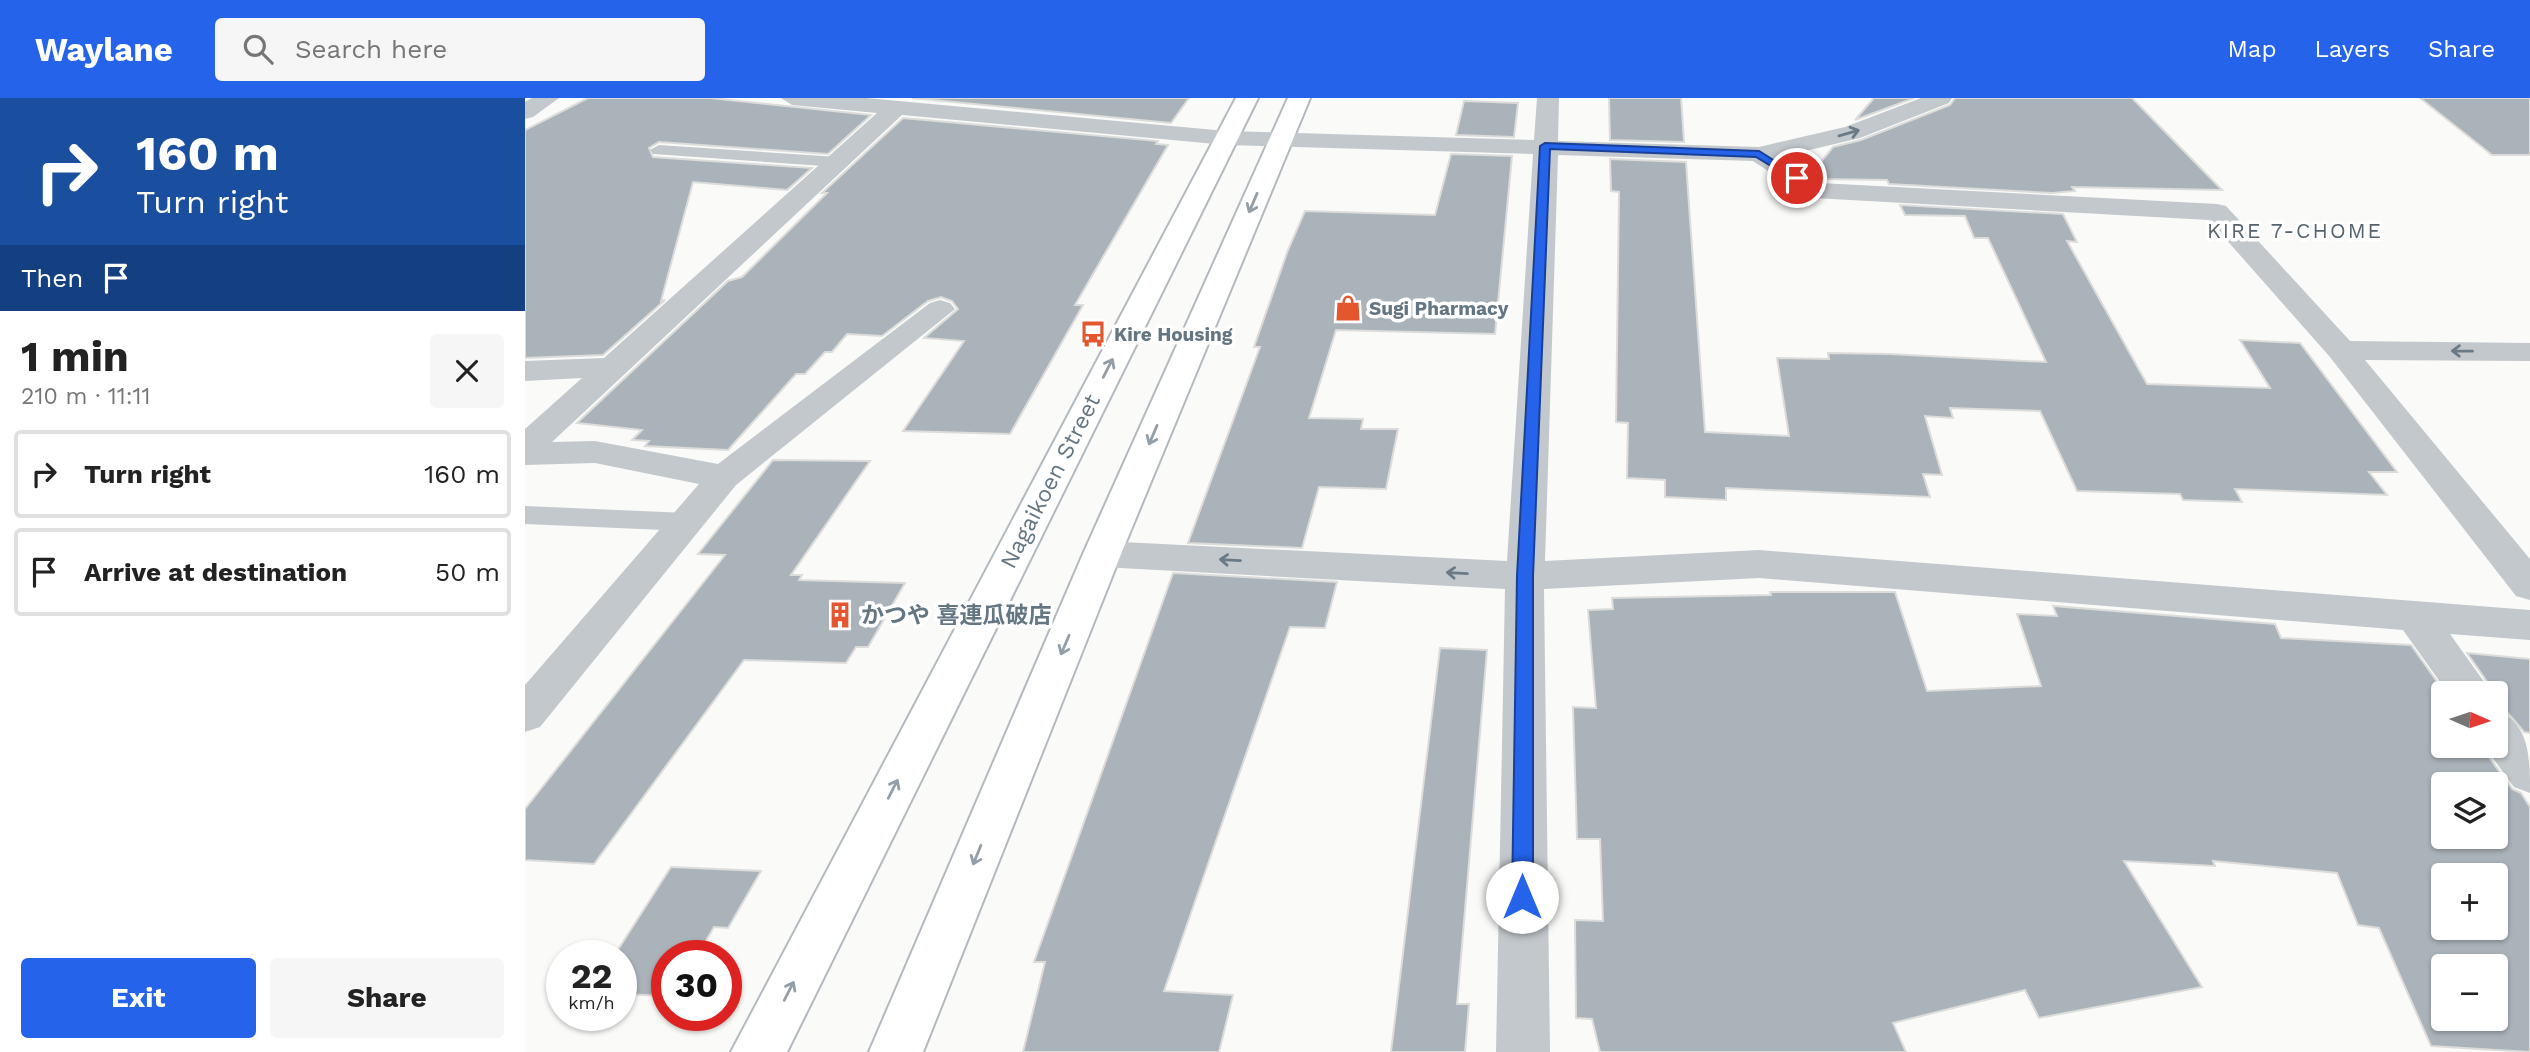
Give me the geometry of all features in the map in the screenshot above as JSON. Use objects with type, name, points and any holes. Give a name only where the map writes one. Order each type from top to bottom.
[{"type":"main road","name":"Nagaikoen Street","points":[[758,1052],[1247,98]]},
{"type":"main road","points":[[896,1052],[1102,554],[1299,98]]},
{"type":"street","points":[[525,112],[548,98]]},
{"type":"street","points":[[792,98],[1226,138],[1759,154],[1852,133],[1941,98]]},
{"type":"street","points":[[1523,1052],[1525,576],[1548,98]]},
{"type":"street","points":[[525,448],[897,108]]},
{"type":"street","points":[[1759,154],[1814,190],[2217,212],[2341,350],[2530,586]]},
{"type":"street","points":[[525,715],[723,477],[940,309]]},
{"type":"street","points":[[2341,350],[2530,352]]},
{"type":"street","points":[[525,371],[614,367]]},
{"type":"street","points":[[525,454],[595,452],[723,477]]},
{"type":"street","points":[[1102,554],[1525,576],[1759,564],[2530,625]]},
{"type":"street","points":[[2416,618],[2462,681]]},
{"type":"street","points":[[2508,744],[2530,774]]},
{"type":"lane","points":[[659,150],[838,162]]},
{"type":"lane","points":[[525,515],[687,522]]},
{"type":"building","points":[[588,98],[710,98],[871,115],[828,154],[659,142],[649,148],[653,157],[812,168],[787,190],[693,182],[661,301],[665,300],[603,355],[525,358],[525,130]]},
{"type":"building","points":[[912,98],[1189,98],[1171,123]]},
{"type":"building","points":[[1609,98],[1681,98],[1684,142],[1610,140]]},
{"type":"building","points":[[1874,98],[1914,98],[1855,120]]},
{"type":"building","points":[[1955,98],[2132,98],[2222,190],[2072,187],[2075,191],[2052,193],[1889,184],[1887,180],[1818,179],[1811,174],[1833,147],[1861,140],[1950,105]]},
{"type":"building","points":[[2420,98],[2530,98],[2530,155],[2492,155]]},
{"type":"building","points":[[1464,101],[1518,103],[1514,137],[1456,135]]},
{"type":"building","points":[[903,118],[1158,141],[1156,144],[1168,145],[1075,305],[1083,305],[1010,434],[903,431],[964,341],[924,338],[958,309],[952,301],[941,297],[928,301],[882,336],[847,334],[832,352],[825,352],[805,374],[796,374],[728,450],[645,446],[649,441],[632,440],[642,430],[577,423],[728,281],[742,277],[827,193],[822,193]]},
{"type":"building","points":[[1451,154],[1512,156],[1495,334],[1336,330],[1309,418],[1363,419],[1361,429],[1398,429],[1386,489],[1319,487],[1302,548],[1188,543],[1260,347],[1254,347],[1288,250],[1305,211],[1435,215]]},
{"type":"building","points":[[1610,159],[1686,162],[1705,432],[1789,436],[1777,358],[1829,359],[1828,353],[2046,362],[1988,238],[1974,238],[1965,216],[1905,215],[1900,205],[2063,214],[2077,242],[2067,241],[2147,384],[2270,388],[2240,340],[2300,343],[2397,472],[2369,472],[2387,495],[2235,489],[2242,502],[2183,500],[2180,494],[2077,491],[2040,411],[1950,408],[1953,418],[1925,416],[1942,475],[1923,474],[1930,497],[1726,488],[1726,500],[1665,497],[1665,480],[1627,478],[1628,423],[1616,422],[1619,192],[1611,191]]},
{"type":"building","points":[[773,460],[870,461],[791,575],[802,575],[799,580],[905,583],[868,647],[856,647],[846,663],[744,660],[594,864],[525,860],[525,809],[725,555],[698,554]]},
{"type":"building","points":[[1173,573],[1337,582],[1325,628],[1290,627],[1164,991],[1233,995],[1219,1052],[1023,1052],[1045,962],[1034,962]]},
{"type":"building","points":[[1770,592],[1895,592],[1927,691],[2041,686],[2017,614],[2057,616],[2053,606],[2275,624],[2281,638],[2411,645],[2436,681],[2431,681],[2431,758],[2490,758],[2500,772],[2431,772],[2431,849],[2508,849],[2508,783],[2512,789],[2521,793],[2530,807],[2530,1052],[2431,1046],[2379,928],[2358,925],[2337,873],[2213,861],[2215,866],[2124,861],[2202,987],[2039,1018],[2025,990],[1893,1023],[1906,1052],[1600,1052],[1592,1019],[1576,1018],[1575,920],[1603,921],[1600,839],[1577,839],[1573,707],[1596,708],[1588,610],[1613,609],[1612,598],[1771,595]]},
{"type":"building","points":[[1440,648],[1487,650],[1457,1004],[1469,1004],[1465,1052],[1391,1052]]},
{"type":"building","points":[[2467,653],[2530,659],[2530,733],[2524,732],[2508,713],[2508,681],[2487,681]]},
{"type":"building","points":[[671,867],[761,871],[728,928],[714,927],[706,940],[651,940],[651,995],[637,995],[637,940],[624,940]]},
{"type":"place","name":"Sugi Pharmacy","points":[[1348,308]]},
{"type":"place","name":"Kire Housing","points":[[1093,334]]},
{"type":"place","name":"かつや 喜連瓜破店","points":[[840,615]]},
{"type":"district","name":"KIRE 7-CHOME","points":[[2295,231]]},
{"type":"route","points":[[1522,897],[1525,576],[1545,146],[1759,154],[1797,178]]}]
